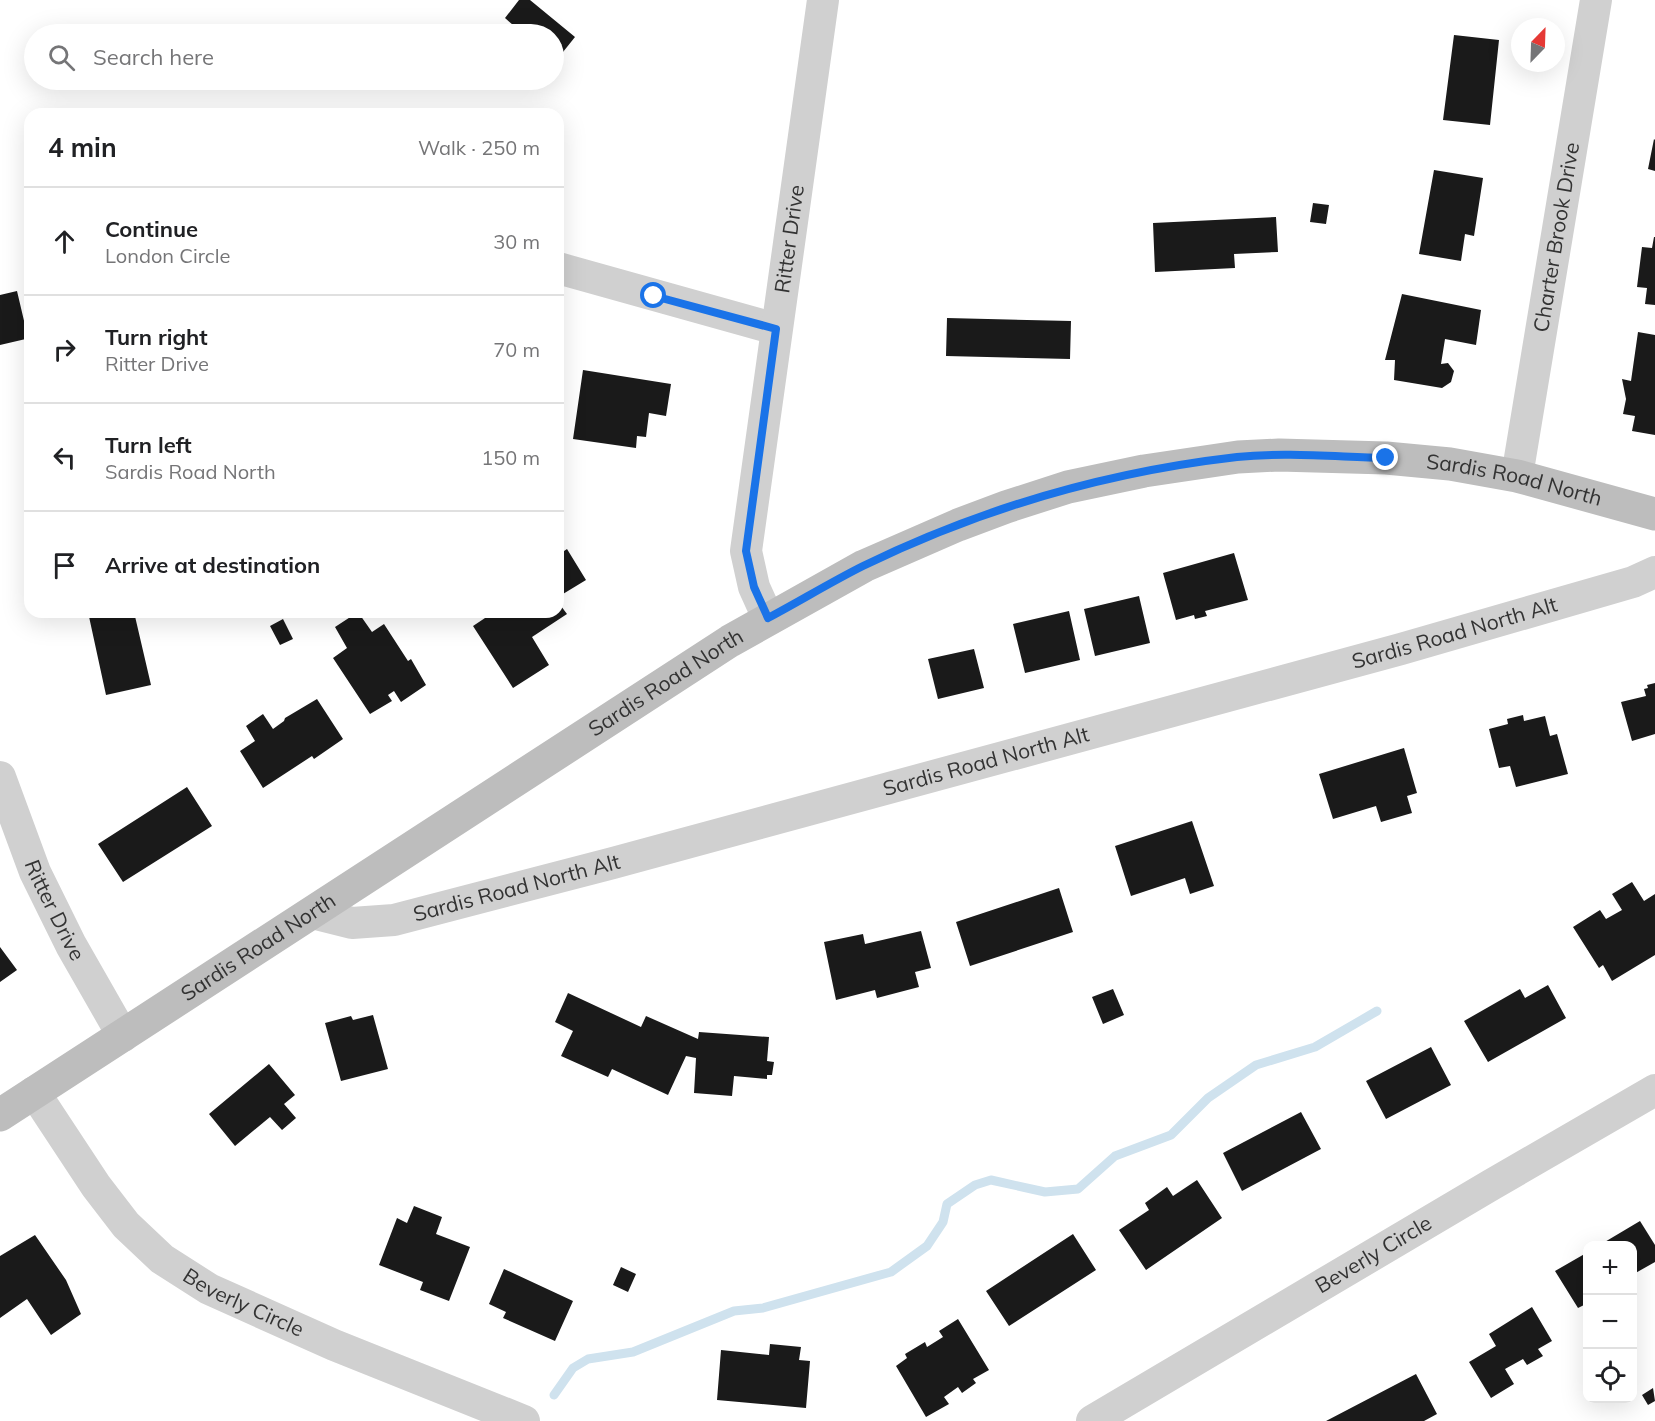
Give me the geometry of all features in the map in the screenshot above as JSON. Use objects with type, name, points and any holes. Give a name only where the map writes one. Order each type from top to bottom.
[{"type":"street","name":"Ritter Drive","points":[[768,618],[754,587],[746,551],[823,0]]},
{"type":"street","name":"Charter Brook Drive","points":[[1516,476],[1596,0]]},
{"type":"street","points":[[564,270],[776,329]]},
{"type":"street","name":"Sardis Road North","points":[[0,1115],[720,647],[864,566],[958,525],[1068,487],[1144,471],[1238,457],[1279,455],[1397,459],[1450,464],[1516,476],[1655,514]]},
{"type":"street","name":"Sardis Road North Alt","points":[[312,913],[352,923],[394,920],[1401,649],[1633,582],[1655,572]]},
{"type":"street","name":"Ritter Drive","points":[[0,777],[35,872],[71,945],[123,1035]]},
{"type":"street","name":"Beverly Circle","points":[[1092,1421],[1655,1090]]},
{"type":"street","name":"Beverly Circle","points":[[34,1092],[126,1226],[162,1259],[209,1289],[334,1345],[524,1421]]},
{"type":"building","points":[[519,0],[530,0],[559,24],[512,24],[505,18]]},
{"type":"building","points":[[564,28],[575,37],[564,51]]},
{"type":"building","points":[[1454,35],[1499,40],[1490,125],[1443,120]]},
{"type":"building","points":[[1655,140],[1655,171],[1648,169]]},
{"type":"building","points":[[1434,170],[1483,178],[1474,236],[1465,234],[1461,261],[1419,254]]},
{"type":"building","points":[[1313,203],[1329,205],[1326,224],[1310,222]]},
{"type":"building","points":[[1276,217],[1278,252],[1234,254],[1235,268],[1155,272],[1153,223]]},
{"type":"building","points":[[1654,237],[1655,305],[1645,304],[1647,288],[1637,287],[1642,247],[1652,248]]},
{"type":"building","points":[[17,291],[24,321],[24,339],[0,345],[0,295]]},
{"type":"building","points":[[1402,294],[1481,310],[1476,345],[1445,339],[1441,364],[1448,363],[1454,371],[1451,382],[1442,388],[1394,380],[1395,360],[1385,360]]},
{"type":"building","points":[[947,318],[1071,321],[1070,359],[946,356]]},
{"type":"building","points":[[1638,332],[1655,335],[1655,435],[1632,431],[1635,416],[1623,414],[1626,399],[1622,379],[1631,381]]},
{"type":"building","points":[[583,370],[671,384],[666,416],[649,413],[646,437],[637,436],[636,448],[573,439]]},
{"type":"building","points":[[567,549],[586,580],[564,593],[564,551]]},
{"type":"building","points":[[1234,553],[1248,600],[1205,611],[1207,616],[1195,619],[1194,615],[1176,620],[1163,573]]},
{"type":"building","points":[[1139,596],[1150,643],[1095,656],[1084,609]]},
{"type":"building","points":[[1069,611],[1080,660],[1025,673],[1013,624]]},
{"type":"building","points":[[89,618],[135,618],[151,685],[106,695]]},
{"type":"building","points":[[349,618],[362,618],[372,632],[384,624],[408,661],[411,659],[426,685],[401,702],[394,691],[388,695],[392,701],[370,714],[333,658],[347,648],[335,627]]},
{"type":"building","points":[[485,618],[561,618],[532,637],[549,665],[513,688],[473,626]]},
{"type":"building","points":[[283,619],[293,639],[280,645],[270,626]]},
{"type":"building","points":[[974,649],[984,688],[938,699],[928,659]]},
{"type":"building","points":[[1655,683],[1655,734],[1632,741],[1621,702],[1646,696],[1644,689],[1648,688],[1647,685]]},
{"type":"building","points":[[317,699],[343,739],[314,759],[312,756],[263,788],[240,751],[255,741],[246,726],[263,714],[273,729],[285,718]]},
{"type":"building","points":[[1523,715],[1524,721],[1545,716],[1550,736],[1557,734],[1568,774],[1516,787],[1510,766],[1499,768],[1489,729],[1508,724],[1507,719]]},
{"type":"building","points":[[1404,748],[1417,793],[1407,796],[1412,813],[1381,822],[1376,806],[1333,819],[1319,774]]},
{"type":"building","points":[[187,787],[212,826],[123,882],[98,844]]},
{"type":"building","points":[[1192,821],[1214,886],[1190,894],[1185,878],[1131,896],[1115,846]]},
{"type":"building","points":[[1632,882],[1644,901],[1655,894],[1655,955],[1612,981],[1603,965],[1599,968],[1573,927],[1600,910],[1606,919],[1622,910],[1612,894]]},
{"type":"building","points":[[1059,888],[1073,932],[970,966],[956,922]]},
{"type":"building","points":[[921,931],[931,968],[915,972],[919,987],[877,998],[875,990],[836,1000],[824,942],[863,934],[865,944]]},
{"type":"building","points":[[0,947],[17,970],[0,982]]},
{"type":"building","points":[[1548,985],[1566,1018],[1488,1062],[1464,1021],[1520,989],[1525,998]]},
{"type":"building","points":[[1113,989],[1124,1015],[1103,1024],[1092,997]]},
{"type":"building","points":[[568,993],[641,1027],[646,1016],[698,1039],[699,1032],[769,1037],[767,1061],[774,1062],[772,1075],[767,1075],[767,1079],[734,1076],[732,1096],[694,1093],[696,1058],[686,1056],[668,1095],[612,1069],[608,1077],[561,1056],[573,1031],[555,1022]]},
{"type":"building","points":[[373,1015],[388,1069],[341,1081],[325,1023],[351,1016],[353,1020]]},
{"type":"building","points":[[1431,1047],[1451,1085],[1386,1119],[1366,1081]]},
{"type":"building","points":[[269,1064],[295,1095],[284,1104],[296,1118],[282,1130],[270,1117],[235,1146],[209,1114]]},
{"type":"building","points":[[1301,1112],[1321,1149],[1242,1191],[1223,1153]]},
{"type":"building","points":[[1197,1180],[1222,1218],[1146,1270],[1119,1230],[1149,1210],[1145,1203],[1167,1187],[1173,1196]]},
{"type":"building","points":[[414,1206],[442,1217],[436,1234],[470,1247],[449,1301],[420,1290],[423,1282],[379,1265],[397,1218],[407,1223]]},
{"type":"building","points":[[1640,1221],[1655,1245],[1655,1262],[1637,1272],[1637,1241],[1606,1241]]},
{"type":"building","points":[[1073,1234],[1096,1270],[1009,1326],[986,1291]]},
{"type":"building","points":[[35,1235],[66,1280],[81,1314],[51,1335],[27,1299],[0,1318],[0,1256]]},
{"type":"building","points":[[1583,1255],[1583,1306],[1578,1308],[1555,1271]]},
{"type":"building","points":[[621,1267],[636,1274],[628,1292],[613,1285]]},
{"type":"building","points":[[504,1269],[573,1301],[555,1341],[503,1318],[506,1312],[489,1304]]},
{"type":"building","points":[[1532,1307],[1552,1341],[1538,1349],[1543,1356],[1527,1365],[1523,1359],[1505,1369],[1514,1384],[1491,1398],[1469,1362],[1496,1346],[1489,1334]]},
{"type":"building","points":[[958,1319],[989,1370],[973,1379],[976,1383],[962,1393],[958,1387],[944,1397],[949,1404],[926,1417],[896,1366],[907,1358],[905,1354],[925,1342],[927,1347],[943,1337],[939,1331]]},
{"type":"building","points":[[770,1344],[801,1347],[799,1360],[810,1361],[806,1408],[717,1400],[721,1350],[769,1355]]},
{"type":"building","points":[[1416,1374],[1437,1414],[1424,1421],[1326,1421]]},
{"type":"building","points":[[1653,1388],[1655,1401],[1648,1405],[1642,1395]]},
{"type":"waterway","points":[[554,1395],[573,1368],[588,1359],[633,1352],[734,1311],[763,1308],[891,1272],[927,1246],[943,1222],[947,1204],[975,1185],[991,1180],[1045,1192],[1078,1189],[1115,1156],[1171,1135],[1208,1098],[1256,1065],[1315,1047],[1377,1011]]},
{"type":"route","points":[[654,296],[776,329],[746,551],[754,587],[768,618],[864,566],[958,525],[1068,487],[1144,471],[1238,457],[1279,455],[1386,458]]}]
